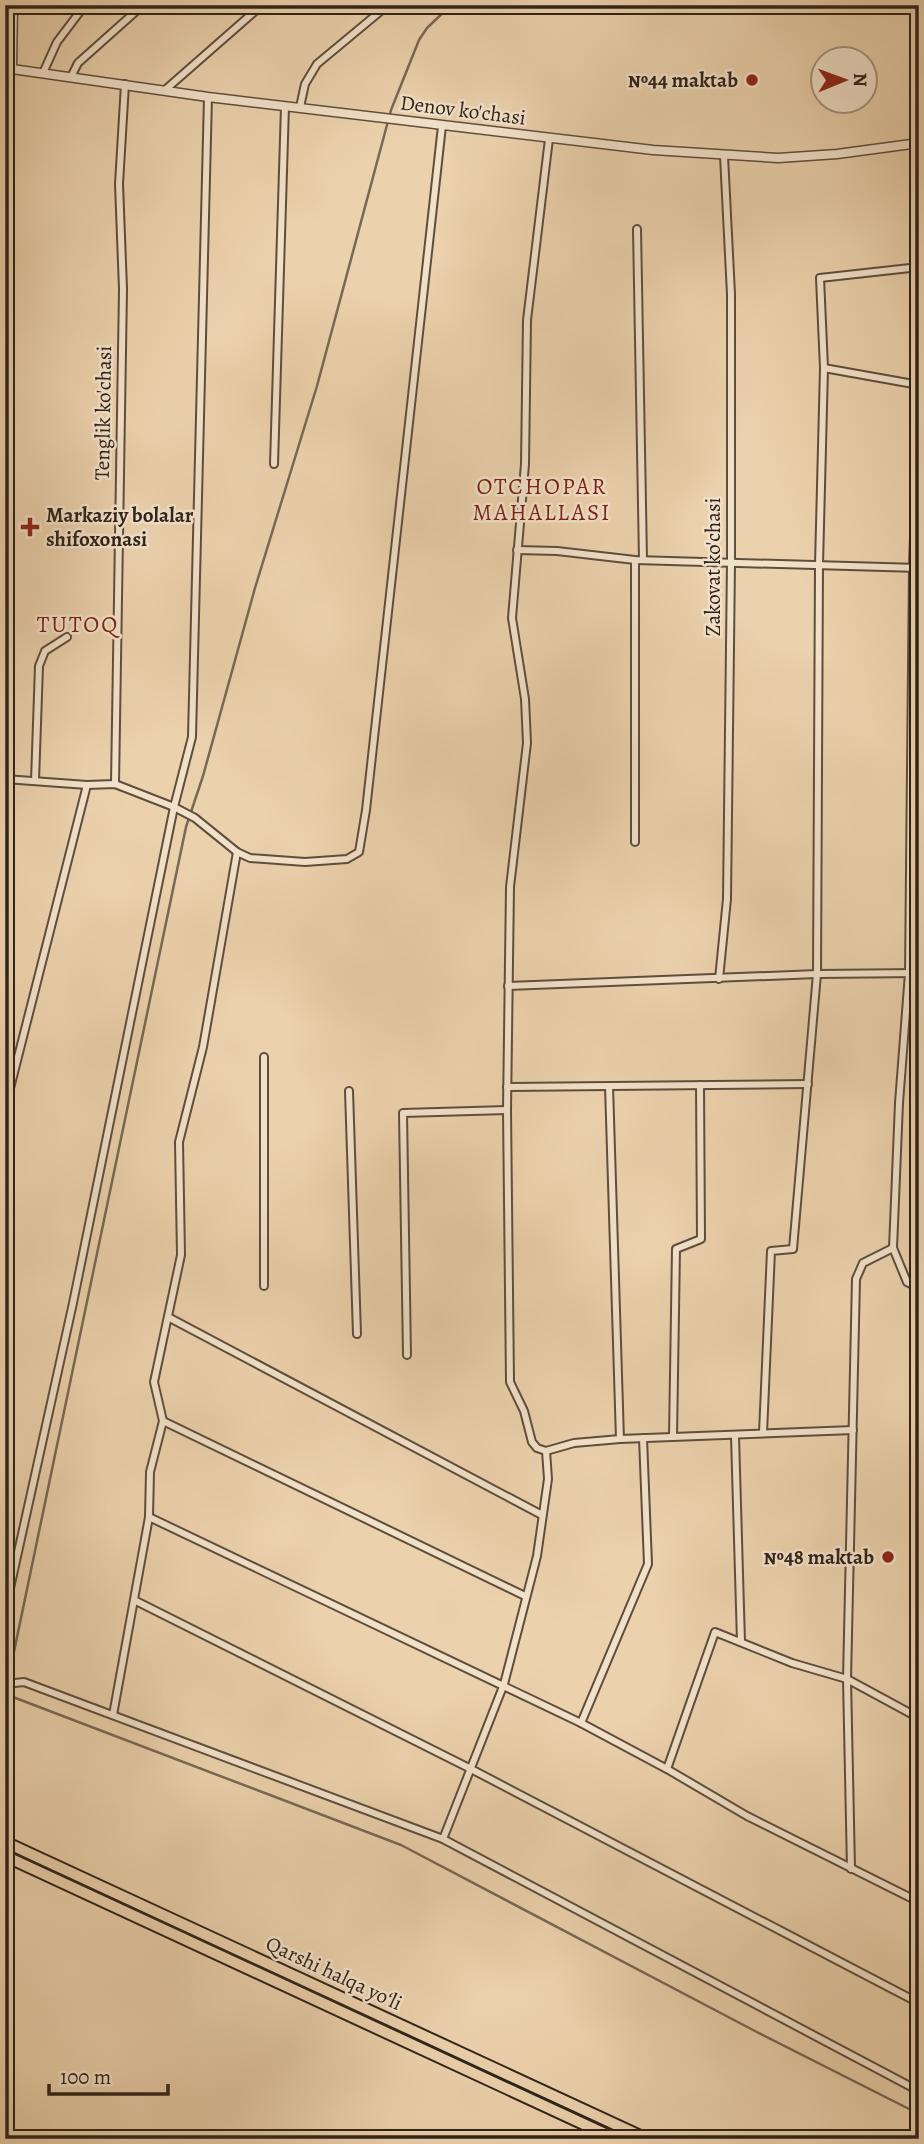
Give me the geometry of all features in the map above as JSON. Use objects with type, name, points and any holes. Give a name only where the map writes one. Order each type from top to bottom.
[{"type":"highway","name":"Qarshi halqa yoʻli","points":[[5,1842],[648,2139]]},
{"type":"highway","name":"Qarshi halqa yoʻli","points":[[5,1856],[616,2139]]},
{"type":"street","points":[[8,68],[13,5]]},
{"type":"street","points":[[43,73],[57,42],[85,5]]},
{"type":"street","points":[[71,77],[78,62],[143,5]]},
{"type":"street","points":[[165,90],[262,5]]},
{"type":"street","points":[[300,107],[305,84],[317,64],[388,5]]},
{"type":"street","name":"Denov ko'chasi","points":[[8,68],[208,97],[442,126],[724,156],[778,158],[837,154],[919,143]]},
{"type":"street","name":"Tenglik ko'chasi","points":[[115,784],[123,289],[119,184],[125,84]]},
{"type":"street","points":[[5,1611],[192,737],[208,97]]},
{"type":"street","points":[[274,464],[285,106]]},
{"type":"street","points":[[5,779],[87,785],[115,784],[195,818],[237,852],[250,858],[305,862],[347,859],[359,852],[368,797],[442,126]]},
{"type":"street","points":[[549,139],[527,320],[525,464],[512,618],[525,699],[527,743],[510,887],[507,1087],[510,1381],[524,1411],[532,1442],[537,1448],[546,1451],[574,1443],[620,1439],[853,1430]]},
{"type":"street","name":"Zakovat ko'chasi","points":[[719,979],[727,899],[731,562],[731,294],[724,156]]},
{"type":"street","points":[[635,842],[639,560],[638,229]]},
{"type":"street","points":[[763,1433],[771,1251],[793,1249],[817,974],[819,565],[824,368],[820,278],[919,267]]},
{"type":"street","points":[[824,368],[919,385],[909,973],[899,1103],[893,1248],[907,1282],[919,1286]]},
{"type":"street","points":[[517,550],[557,551],[639,560],[916,568]]},
{"type":"street","points":[[35,781],[38,666],[45,651],[67,638]]},
{"type":"street","points":[[5,1108],[7,1091],[87,785]]},
{"type":"street","points":[[113,1715],[149,1517],[150,1472],[163,1421],[154,1382],[181,1255],[179,1142],[203,1046],[237,852]]},
{"type":"street","points":[[508,986],[817,974],[919,973]]},
{"type":"street","points":[[264,1056],[264,1286]]},
{"type":"street","points":[[507,1087],[808,1084]]},
{"type":"street","points":[[673,1437],[676,1249],[701,1239],[700,1085]]},
{"type":"street","points":[[609,1086],[620,1439]]},
{"type":"street","points":[[349,1091],[357,1334]]},
{"type":"street","points":[[407,1355],[403,1113],[507,1110]]},
{"type":"street","points":[[851,1869],[847,1679],[856,1279],[863,1262],[893,1248]]},
{"type":"street","points":[[168,1317],[541,1515]]},
{"type":"street","points":[[163,1421],[525,1596]]},
{"type":"street","points":[[735,1436],[741,1642]]},
{"type":"street","points":[[581,1723],[648,1564],[643,1438]]},
{"type":"street","points":[[443,1839],[504,1684],[537,1556],[548,1479],[546,1451]]},
{"type":"street","points":[[149,1517],[504,1684],[667,1769],[747,1816],[919,1902]]},
{"type":"street","points":[[5,1569],[14,1573]]},
{"type":"street","points":[[134,1600],[471,1769],[919,2003]]},
{"type":"street","points":[[667,1769],[715,1632],[792,1662],[847,1679],[919,1718]]},
{"type":"street","points":[[5,1684],[24,1682],[443,1839],[919,2091]]},
{"type":"waterway","points":[[11,1666],[186,827],[317,386],[391,110],[419,40],[427,28],[451,5]]},
{"type":"waterway","points":[[5,1694],[401,1845],[919,2114]]},
{"type":"place","name":"№44 maktab","points":[[752,80]]},
{"type":"place","name":"Markaziy bolalar shifoxonasi","points":[[30,527]]},
{"type":"place","name":"№48 maktab","points":[[888,1557]]},
{"type":"district","name":"OTCHOPAR MAHALLASI","points":[[542,499]]},
{"type":"district","name":"TUTOQ","points":[[78,624]]}]
